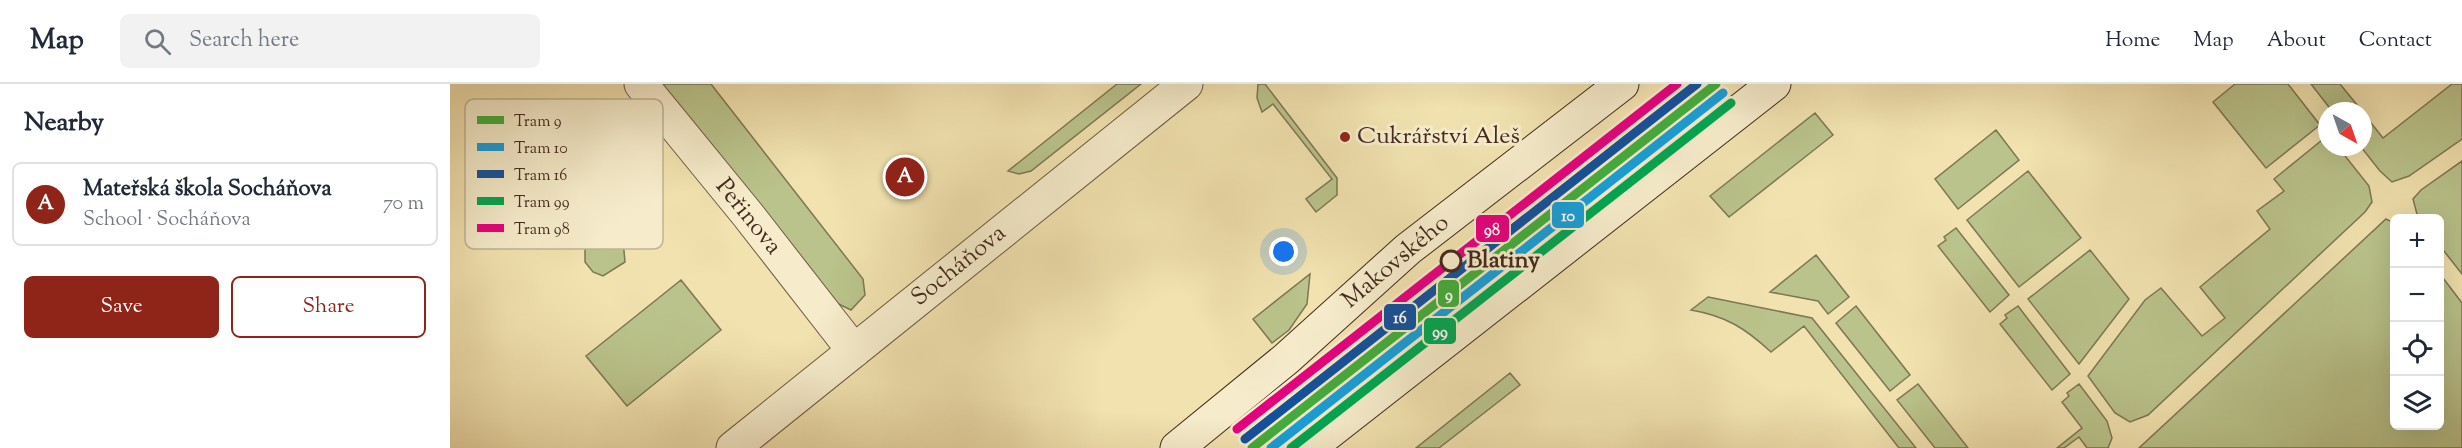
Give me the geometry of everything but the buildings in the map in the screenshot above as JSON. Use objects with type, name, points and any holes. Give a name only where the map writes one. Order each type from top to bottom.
[{"type":"street","name":"Peřinova","points":[[641,84],[653,99]]},
{"type":"street","name":"Socháňova","points":[[733,448],[1186,84]]},
{"type":"street","name":"Makovského","points":[[1177,448],[1286,360],[1408,249],[1622,84]]},
{"type":"street","points":[[1309,448],[1774,84]]},
{"type":"street","name":"Peřinova","points":[[663,111],[854,351]]},
{"type":"green space","points":[[658,84],[711,84],[863,279],[865,295],[851,310],[824,297]]},
{"type":"green space","points":[[1117,84],[1141,84],[1031,171],[1019,174],[1008,171]]},
{"type":"green space","points":[[1258,84],[1265,84],[1337,178],[1337,195],[1316,212],[1306,199],[1332,179],[1273,104],[1262,112],[1257,98]]},
{"type":"green space","points":[[2235,84],[2288,84],[2318,122],[2318,127],[2266,168],[2213,102]]},
{"type":"green space","points":[[2311,84],[2340,84],[2355,102],[2325,102]]},
{"type":"green space","points":[[2452,84],[2462,84],[2462,139],[2409,176],[2392,182],[2368,156],[2372,156],[2372,124],[2383,138]]},
{"type":"green space","points":[[1815,113],[1833,135],[1729,217],[1710,196]]},
{"type":"green space","points":[[1996,130],[2019,160],[1958,209],[1935,179]]},
{"type":"green space","points":[[2318,143],[2318,156],[2345,156],[2369,186],[2372,202],[2365,212],[2148,415],[2130,422],[2115,413],[2088,376],[2145,300],[2161,288],[2202,336],[2225,318],[2200,287],[2270,229],[2257,211],[2284,191],[2274,179]]},
{"type":"green space","points":[[2462,161],[2462,274],[2444,251],[2444,214],[2417,214],[2413,199],[2421,190]]},
{"type":"green space","points":[[2028,171],[2081,238],[2019,287],[1967,220]]},
{"type":"green space","points":[[2386,219],[2390,221],[2390,430],[2444,430],[2444,279],[2462,303],[2462,448],[2139,448]]},
{"type":"green space","points":[[1956,228],[2009,295],[1990,312],[1938,246],[1946,240],[1944,237]]},
{"type":"green space","points":[[585,249],[624,249],[625,262],[603,276],[593,272],[585,262]]},
{"type":"green space","points":[[2090,250],[2129,299],[2079,364],[2028,299]]},
{"type":"green space","points":[[1816,255],[1849,297],[1828,314],[1818,301],[1770,292]]},
{"type":"green space","points":[[1310,274],[1307,304],[1289,330],[1272,343],[1253,319]]},
{"type":"green space","points":[[681,280],[721,330],[627,406],[586,356]]},
{"type":"green space","points":[[1708,297],[1812,318],[1916,448],[1899,448],[1804,326],[1771,352],[1734,324],[1691,310]]},
{"type":"green space","points":[[1856,306],[1910,375],[1890,391],[1836,323]]},
{"type":"green space","points":[[2018,306],[2070,374],[2052,390],[2000,324],[2007,318],[2005,315]]},
{"type":"green space","points":[[1510,373],[1520,385],[1439,448],[1416,448]]},
{"type":"green space","points":[[1918,384],[1968,448],[1935,448],[1897,400]]},
{"type":"green space","points":[[2079,384],[2107,421],[2112,438],[2108,448],[2087,448],[2079,437],[2064,448],[2057,448],[2082,428],[2062,402],[2069,396],[2067,393]]},
{"type":"tram line","name":"98","points":[[1237,429],[1677,84]]},
{"type":"tram line","name":"16","points":[[1245,439],[1697,84]]},
{"type":"tram line","name":"9","points":[[1252,448],[1716,84]]},
{"type":"tram line","name":"10","points":[[1271,448],[1723,93]]},
{"type":"tram line","name":"99","points":[[1291,448],[1731,103]]},
{"type":"place","name":"Cukrářství Aleš","points":[[1345,137]]},
{"type":"place","name":"Mateřská škola Socháňova","points":[[905,177]]},
{"type":"place","name":"Blatiny","points":[[1451,261]]}]
